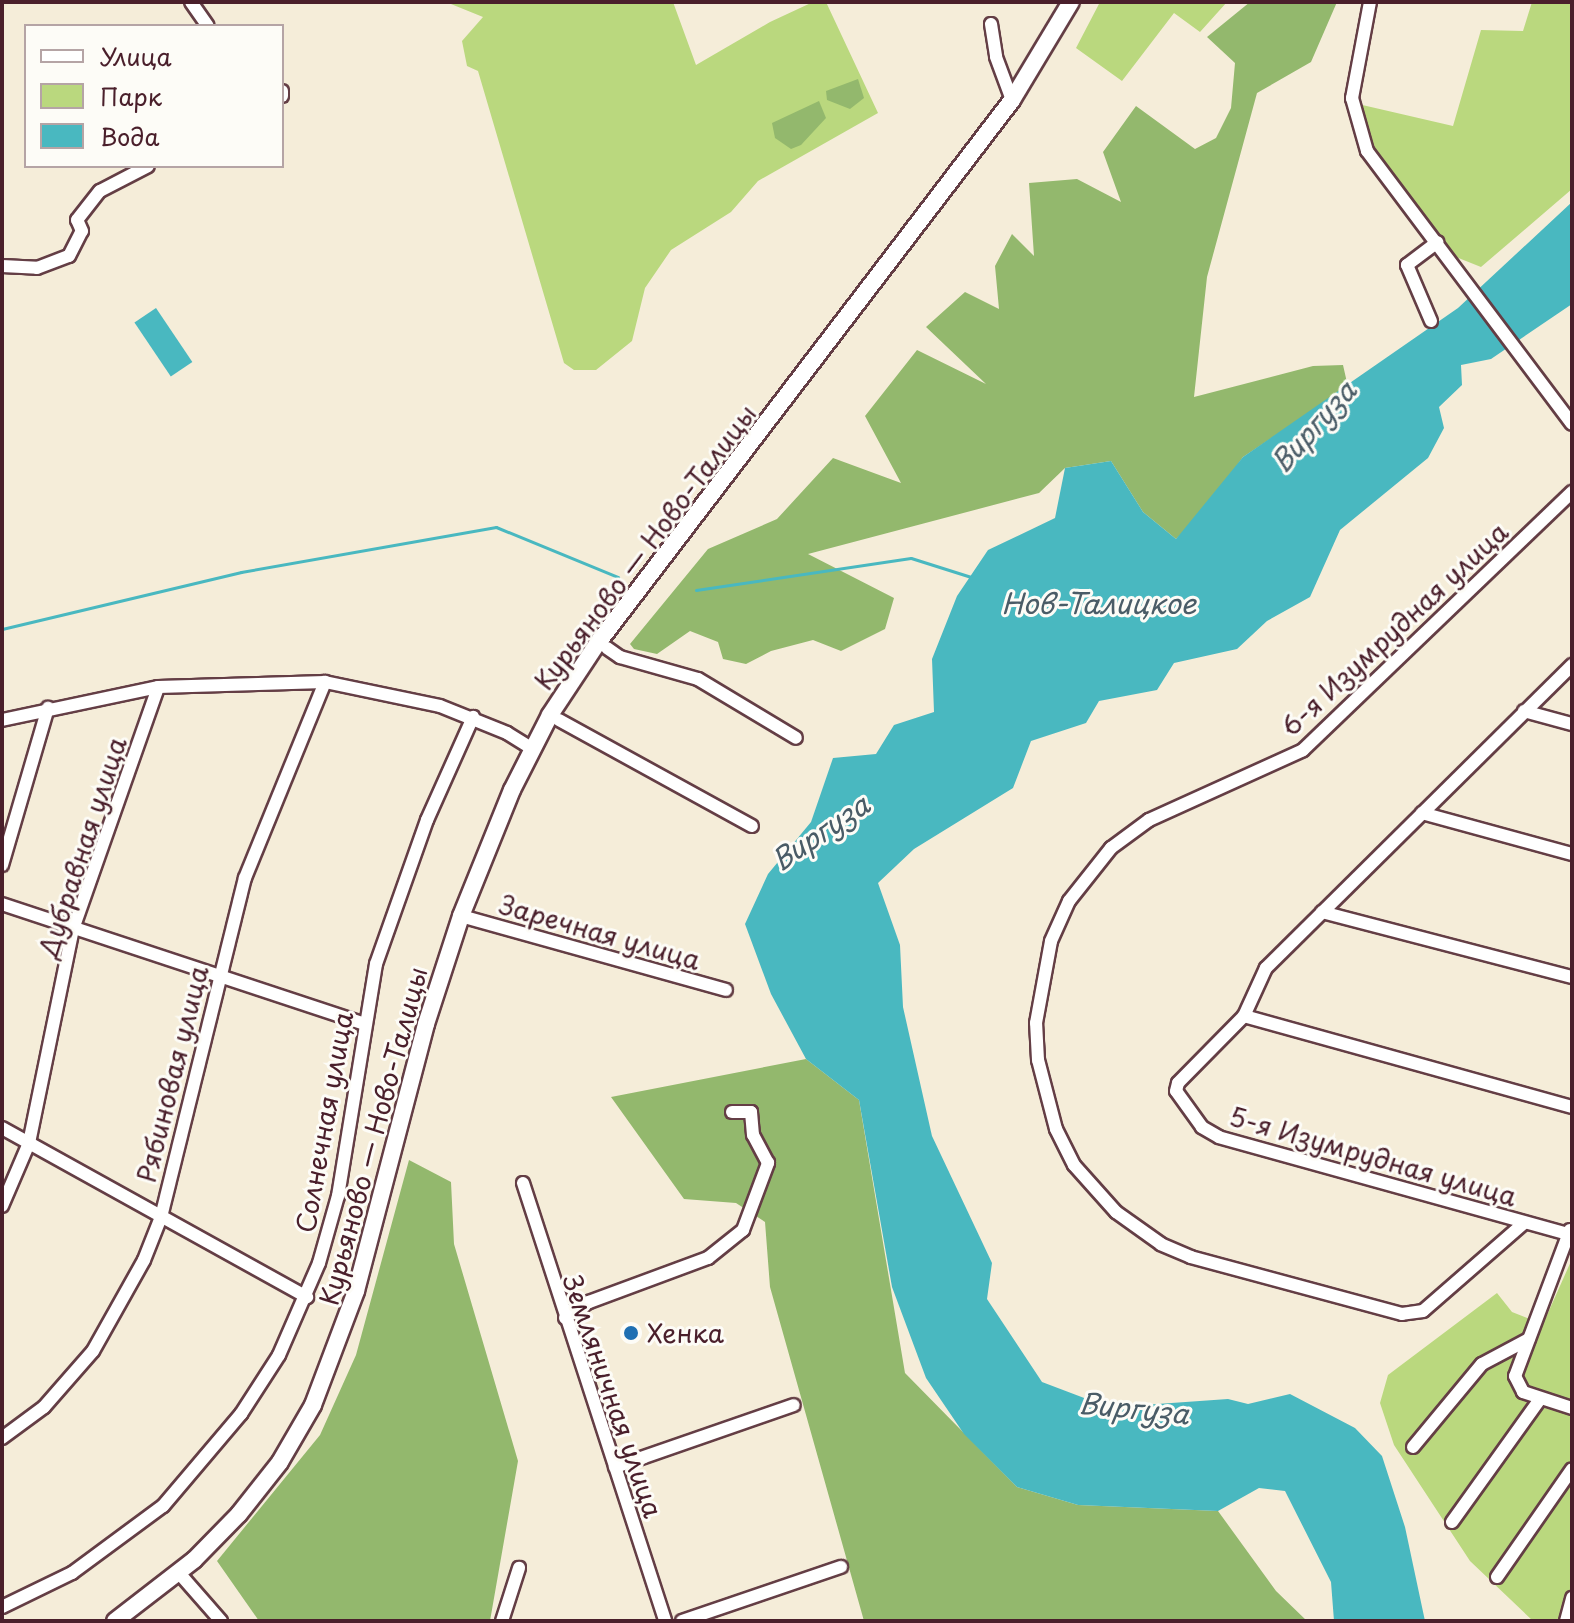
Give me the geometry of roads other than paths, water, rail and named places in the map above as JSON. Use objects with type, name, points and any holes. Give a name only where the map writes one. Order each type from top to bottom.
[{"type":"main road","name":"Курьяново — Ново-Талицы","points":[[131,1621],[182,1576],[263,1486],[304,1423],[329,1368],[466,917],[533,749],[597,644],[1012,100],[1071,2]]},
{"type":"main road","name":"Курьяново — Ново-Талицы","points":[[466,917],[521,793],[559,720],[607,648],[1020,105],[1081,2]]},
{"type":"main road","name":"Курьяново — Ново-Талицы","points":[[115,1621],[182,1576]]},
{"type":"street","points":[[191,2],[207,24]]},
{"type":"street","points":[[1370,2],[1352,98],[1358,129],[1382,172],[1471,285],[1572,424]]},
{"type":"street","points":[[991,24],[996,57],[1012,100]]},
{"type":"street","points":[[2,266],[37,268],[69,256],[82,231],[77,220],[100,191],[144,168]]},
{"type":"street","points":[[1431,321],[1407,265],[1437,242]]},
{"type":"street","name":"6-я Изумрудная улица","points":[[1524,1223],[1423,1311],[1402,1314],[1191,1257],[1161,1244],[1116,1212],[1074,1165],[1056,1129],[1038,1060],[1036,1023],[1051,941],[1069,901],[1111,848],[1149,820],[1303,750],[1572,492]]},
{"type":"street","points":[[607,648],[620,657],[698,679],[796,738]]},
{"type":"street","points":[[1572,665],[1266,968],[1244,1016],[1572,1107]]},
{"type":"street","points":[[2,720],[158,687],[325,682],[405,697],[473,717],[533,749]]},
{"type":"street","name":"Рябиновая улица","points":[[2,1438],[44,1407],[93,1351],[127,1294],[161,1217],[245,878],[325,682]]},
{"type":"street","name":"Дубравная улица","points":[[2,1206],[29,1143],[73,929],[158,687]]},
{"type":"street","points":[[2,865],[48,708]]},
{"type":"street","points":[[1524,711],[1572,724]]},
{"type":"street","name":"Солнечная улица","points":[[2,1607],[72,1573],[163,1506],[241,1414],[279,1355],[307,1297],[338,1196],[364,1024],[393,911],[473,717]]},
{"type":"street","points":[[559,720],[752,826]]},
{"type":"street","points":[[1422,813],[1572,854]]},
{"type":"street","points":[[2,904],[364,1024]]},
{"type":"street","points":[[1322,912],[1572,977]]},
{"type":"street","name":"Заречная улица","points":[[466,917],[726,990]]},
{"type":"street","name":"5-я Изумрудная улица","points":[[1244,1016],[1178,1083],[1178,1098],[1202,1127],[1219,1137],[1524,1223],[1570,1231]]},
{"type":"street","points":[[565,1318],[589,1302],[708,1258],[743,1230],[768,1163],[753,1135],[751,1112],[732,1112]]},
{"type":"street","points":[[2,1128],[307,1297]]},
{"type":"street","name":"Земляничная улица","points":[[523,1183],[665,1621]]},
{"type":"street","points":[[1570,1231],[1551,1292],[1515,1376],[1523,1392],[1572,1408]]},
{"type":"street","points":[[1413,1447],[1482,1364],[1529,1339]]},
{"type":"street","points":[[1452,1522],[1540,1399]]},
{"type":"street","points":[[615,1467],[794,1405]]},
{"type":"street","points":[[1497,1577],[1572,1469]]},
{"type":"street","points":[[682,1621],[841,1567]]},
{"type":"street","points":[[502,1621],[519,1568]]},
{"type":"street","points":[[182,1576],[221,1621]]},
{"type":"street","points":[[1566,1621],[1572,1598]]},
{"type":"water","name":"Нов-Талицкое","points":[[1572,202],[1572,304],[1491,359],[1461,365],[1462,385],[1439,407],[1444,428],[1428,458],[1340,530],[1310,597],[1267,621],[1237,649],[1174,663],[1157,690],[1099,701],[1086,723],[1031,741],[1013,788],[914,849],[878,883],[900,945],[903,1007],[932,1136],[992,1263],[987,1299],[1042,1382],[1100,1404],[1129,1406],[1228,1399],[1248,1404],[1290,1394],[1355,1428],[1382,1456],[1405,1527],[1425,1621],[1334,1621],[1331,1582],[1285,1491],[1259,1488],[1218,1511],[1078,1505],[1017,1487],[964,1434],[926,1378],[892,1287],[859,1100],[806,1059],[771,994],[745,924],[768,874],[811,822],[833,758],[876,754],[894,725],[934,712],[932,659],[957,596],[988,550],[1055,518],[1065,468],[1111,461],[1143,512],[1176,539],[1243,457],[1458,308]]},
{"type":"water","points":[[156,308],[192,362],[171,376],[134,323]]},
{"type":"waterway","points":[[2,629],[241,572],[496,527],[618,577]]},
{"type":"waterway","points":[[696,590],[911,558],[971,577]]},
{"type":"place","name":"Хенка","points":[[631,1333]]},
{"type":"water label","name":"Виргуза","points":[[1313,426]]},
{"type":"water label","name":"Виргуза","points":[[820,832]]},
{"type":"water label","name":"Виргуза","points":[[1134,1408]]}]
